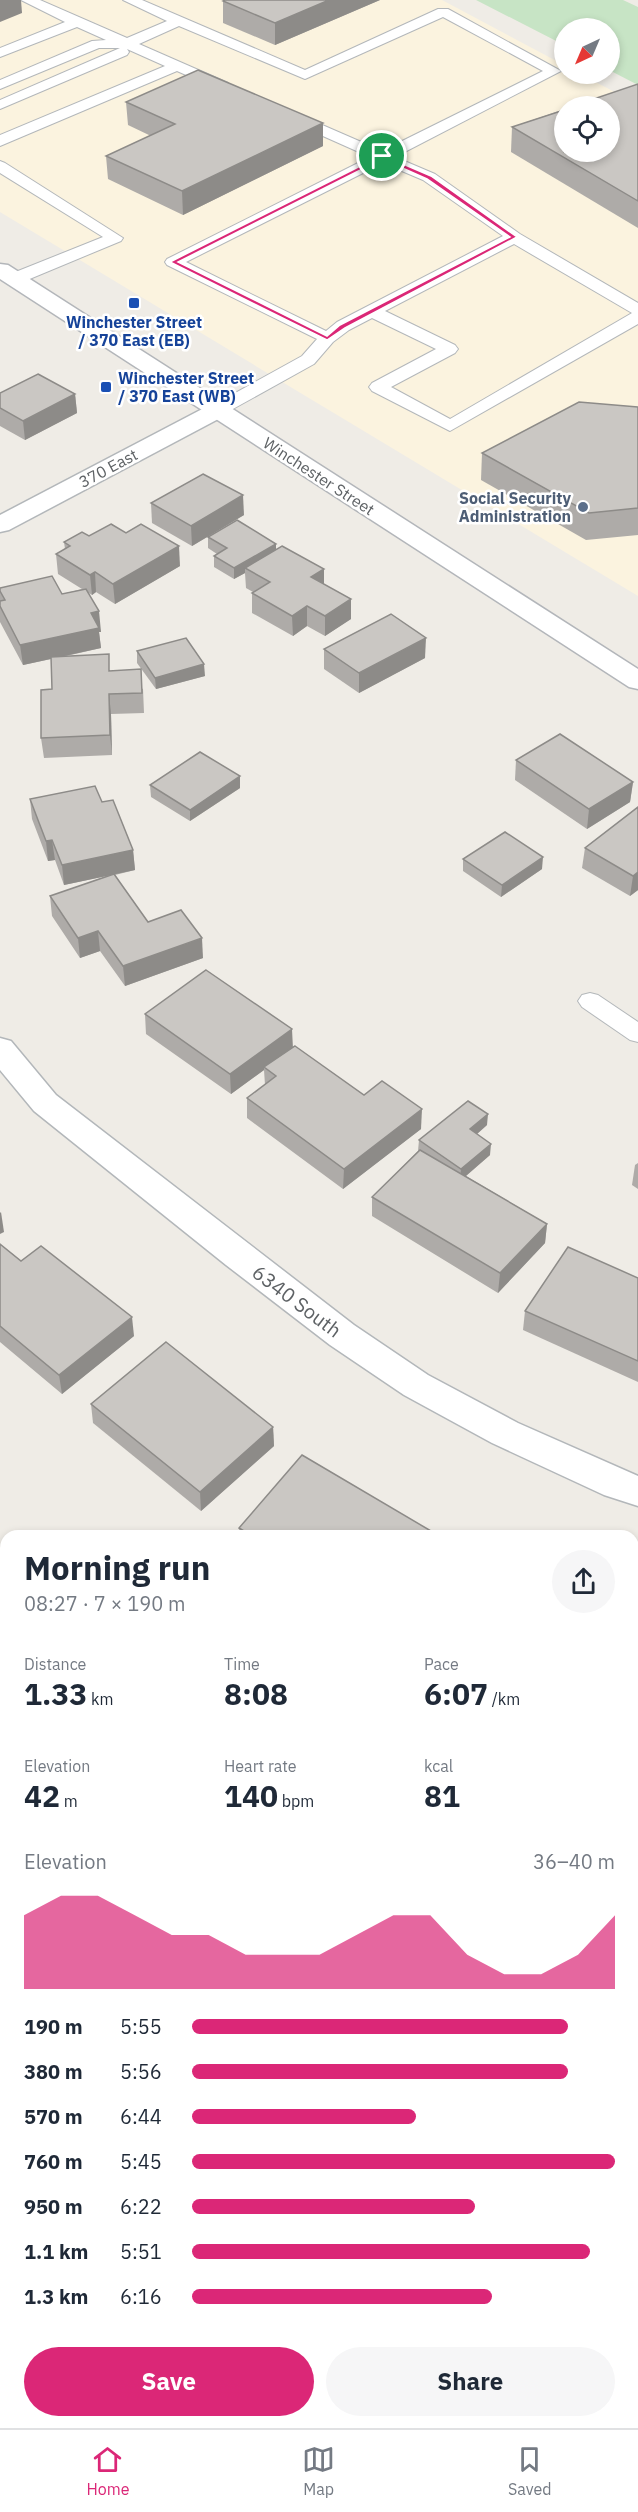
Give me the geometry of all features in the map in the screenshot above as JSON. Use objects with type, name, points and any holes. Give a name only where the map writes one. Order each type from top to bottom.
[{"type":"main road","name":"Winchester Street","points":[[7,275],[638,681]]},
{"type":"main road","name":"370 East","points":[[0,525],[216,411]]},
{"type":"main road","name":"6340 South","points":[[0,1049],[45,1103],[342,1335],[416,1386],[505,1433],[617,1484],[638,1491]]},
{"type":"lane","points":[[28,0],[242,94]]},
{"type":"lane","points":[[130,0],[305,75],[443,12],[554,71],[173,262],[327,338]]},
{"type":"lane","points":[[0,84],[97,44],[126,44],[179,21]]},
{"type":"lane","points":[[0,53],[77,22]]},
{"type":"lane","points":[[0,105],[120,54],[126,44]]},
{"type":"lane","points":[[0,141],[177,66]]},
{"type":"lane","points":[[274,109],[429,177],[514,237],[638,310]]},
{"type":"lane","points":[[0,166],[116,238],[7,275]]},
{"type":"lane","points":[[216,411],[308,360],[327,338],[343,326],[514,237]]},
{"type":"lane","points":[[372,311],[449,349],[378,387],[450,426],[638,317]]},
{"type":"lane","points":[[590,1001],[638,1034]]},
{"type":"shaded area","points":[[0,0],[442,0],[554,60],[554,84],[599,84],[638,104],[638,596],[0,212]]},
{"type":"green space","points":[[476,0],[623,0],[638,7],[638,85],[620,76],[620,18],[554,18],[554,40]]},
{"type":"building","points":[[329,0],[275,23],[223,1]]},
{"type":"building","points":[[198,70],[323,123],[182,191],[106,156],[175,124],[126,102]]},
{"type":"building","points":[[638,84],[638,201],[572,162],[620,162],[620,96],[603,96]]},
{"type":"building","points":[[554,113],[554,152],[512,127]]},
{"type":"building","points":[[38,374],[75,394],[23,421],[0,408],[0,393]]},
{"type":"building","name":"Social Security Administration","points":[[579,402],[638,407],[638,508],[589,513],[482,453]]},
{"type":"building","points":[[203,474],[243,495],[191,526],[151,503]]},
{"type":"building","points":[[237,520],[276,544],[234,568],[214,556],[227,548],[208,537]]},
{"type":"building","points":[[111,524],[126,533],[141,524],[179,546],[113,584],[95,572],[90,575],[56,554],[70,546],[64,542],[82,532],[89,536]]},
{"type":"building","points":[[282,546],[324,569],[311,577],[351,599],[325,616],[307,606],[292,616],[252,593],[270,582],[245,568]]},
{"type":"building","points":[[52,576],[62,594],[86,589],[99,611],[91,613],[99,628],[20,645],[0,606],[0,601],[5,600],[0,588]]},
{"type":"building","points":[[391,614],[426,638],[359,673],[324,649]]},
{"type":"building","points":[[186,638],[204,664],[155,678],[137,651]]},
{"type":"building","points":[[109,654],[109,671],[141,669],[142,693],[109,694],[110,735],[41,738],[41,690],[52,689],[51,657]]},
{"type":"building","points":[[560,734],[633,782],[589,809],[516,760]]},
{"type":"building","points":[[200,752],[240,776],[190,810],[150,785]]},
{"type":"building","points":[[95,786],[102,802],[113,800],[133,850],[62,865],[52,840],[46,841],[30,799]]},
{"type":"building","points":[[638,807],[638,872],[633,876],[585,848]]},
{"type":"building","points":[[505,832],[543,857],[502,885],[463,859]]},
{"type":"building","points":[[114,874],[148,922],[181,910],[202,938],[123,966],[98,931],[78,938],[50,896]]},
{"type":"building","points":[[206,970],[292,1029],[230,1074],[145,1014]]},
{"type":"building","points":[[295,1046],[364,1095],[382,1081],[422,1109],[344,1169],[247,1098],[276,1076],[264,1067]]},
{"type":"building","points":[[468,1101],[488,1114],[470,1129],[491,1144],[461,1169],[419,1140]]},
{"type":"building","points":[[420,1150],[547,1224],[500,1273],[372,1197]]},
{"type":"building","points":[[0,1244],[21,1261],[41,1246],[132,1317],[59,1375],[0,1326]]},
{"type":"building","points":[[568,1247],[638,1278],[638,1361],[525,1311]]},
{"type":"building","points":[[166,1342],[273,1427],[200,1492],[91,1404]]},
{"type":"building","points":[[302,1455],[429,1530],[242,1530],[239,1528]]},
{"type":"place","name":"Winchester Street / 370 East (EB)","points":[[134,303]]},
{"type":"place","name":"Winchester Street / 370 East (WB)","points":[[106,387]]},
{"type":"place","name":"Social Security Administration","points":[[583,507]]},
{"type":"route","points":[[382,156],[429,177],[514,237],[343,326],[327,338],[173,262],[382,156]]}]
